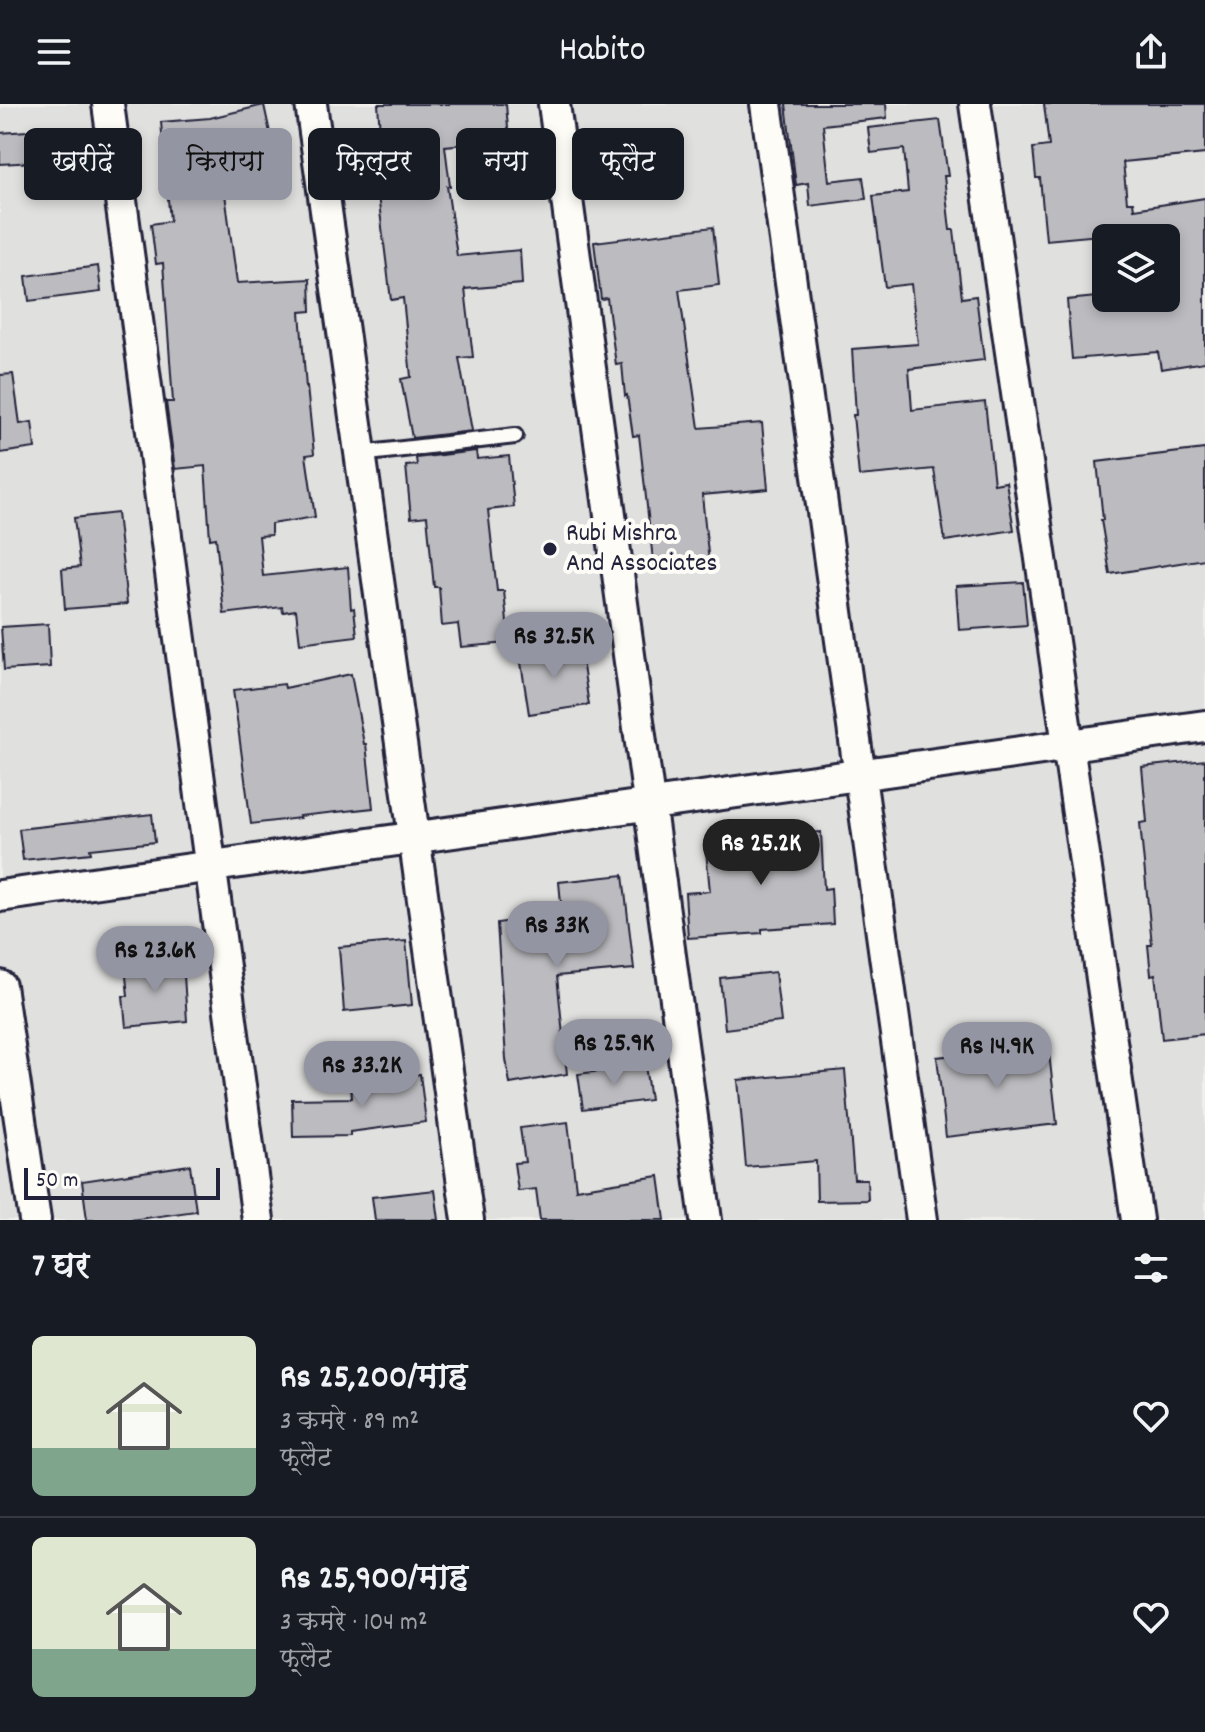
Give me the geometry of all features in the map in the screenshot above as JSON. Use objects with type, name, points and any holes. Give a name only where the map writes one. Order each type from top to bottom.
[{"type":"street","points":[[108,104],[258,1220]]},
{"type":"street","points":[[311,104],[468,1220]]},
{"type":"street","points":[[554,104],[706,1220]]},
{"type":"street","points":[[766,104],[922,1220]]},
{"type":"street","points":[[975,104],[1137,1220]]},
{"type":"street","points":[[0,896],[1205,726]]},
{"type":"street","points":[[0,986],[35,1220]]},
{"type":"lane","points":[[360,454],[515,436]]},
{"type":"shaded area","points":[[24,104],[1205,104],[1205,1220],[0,1220],[0,108]]},
{"type":"building","points":[[378,104],[506,104],[508,128],[456,128],[456,145],[445,146],[457,256],[520,250],[522,284],[465,289],[473,357],[459,358],[472,431],[412,438],[401,379],[411,377],[403,298],[391,300],[379,200],[440,200],[440,128],[380,128]]},
{"type":"building","points":[[786,104],[886,104],[887,118],[823,125],[829,181],[863,177],[866,199],[810,206],[808,183],[796,185]]},
{"type":"building","points":[[1044,104],[1205,104],[1205,154],[1123,162],[1127,202],[1133,202],[1134,209],[1205,198],[1205,362],[1161,369],[1158,352],[1072,359],[1067,300],[1092,297],[1092,312],[1180,312],[1180,224],[1092,224],[1092,236],[1046,240],[1040,178],[1036,178],[1033,148],[1049,146]]},
{"type":"building","points":[[264,105],[269,128],[162,128],[161,122],[210,118]]},
{"type":"building","points":[[940,120],[948,176],[944,176],[950,230],[954,230],[962,298],[976,296],[984,360],[909,369],[912,410],[985,402],[994,484],[1006,482],[1014,530],[945,541],[934,469],[859,476],[853,415],[856,415],[852,349],[918,344],[911,284],[885,287],[873,196],[908,192],[904,149],[871,153],[868,128]]},
{"type":"building","points":[[24,131],[24,163],[0,164],[0,133]]},
{"type":"building","points":[[168,200],[226,200],[237,283],[310,279],[311,311],[300,312],[314,454],[306,455],[315,517],[271,524],[271,535],[259,536],[263,576],[348,567],[351,609],[354,608],[357,636],[300,643],[296,610],[283,612],[282,607],[224,614],[216,538],[210,539],[205,466],[175,469],[166,402],[173,402],[163,263],[156,264],[151,224],[170,221]]},
{"type":"building","points":[[713,227],[719,285],[679,290],[699,428],[762,423],[768,489],[702,495],[709,563],[654,569],[639,435],[633,436],[622,364],[616,365],[607,298],[601,299],[594,242]]},
{"type":"building","points":[[98,266],[101,292],[29,301],[26,276]]},
{"type":"building","points":[[13,374],[20,424],[32,422],[35,448],[0,453],[0,375]]},
{"type":"building","points":[[1205,449],[1205,559],[1110,574],[1101,520],[1097,462]]},
{"type":"building","points":[[476,451],[477,459],[509,456],[514,507],[488,510],[497,591],[504,591],[509,643],[461,647],[458,624],[442,626],[439,587],[434,587],[427,516],[411,518],[406,466],[417,465],[416,458]]},
{"type":"building","points":[[117,513],[127,604],[65,609],[62,569],[80,567],[74,518]]},
{"type":"building","points":[[1023,582],[1027,625],[959,630],[956,586]]},
{"type":"building","points":[[48,624],[50,667],[4,670],[1,627]]},
{"type":"building","points":[[580,647],[589,705],[529,714],[520,656]]},
{"type":"building","points":[[351,674],[366,744],[373,808],[251,824],[233,690],[284,684],[285,688]]},
{"type":"building","points":[[1205,760],[1205,1034],[1162,1039],[1155,974],[1151,975],[1148,945],[1152,945],[1140,823],[1147,822],[1142,767]]},
{"type":"building","points":[[152,814],[155,842],[23,860],[19,829]]},
{"type":"building","points":[[821,832],[824,889],[831,888],[833,924],[688,938],[685,893],[710,891],[705,841]]},
{"type":"building","points":[[623,875],[634,969],[557,976],[567,1074],[510,1084],[497,923],[562,914],[559,882]]},
{"type":"building","points":[[406,941],[412,1005],[344,1012],[339,947]]},
{"type":"building","points":[[183,960],[187,1021],[126,1027],[123,996],[128,996],[125,966]]},
{"type":"building","points":[[775,972],[781,1022],[725,1029],[720,978]]},
{"type":"building","points":[[1048,1044],[1057,1124],[946,1137],[937,1057]]},
{"type":"building","points":[[645,1065],[650,1100],[583,1109],[578,1074]]},
{"type":"building","points":[[845,1070],[854,1179],[867,1179],[868,1200],[817,1201],[816,1161],[746,1167],[738,1080]]},
{"type":"building","points":[[420,1074],[426,1122],[350,1132],[350,1136],[293,1137],[292,1099],[352,1098],[351,1084]]},
{"type":"building","points":[[568,1122],[576,1189],[659,1176],[665,1220],[540,1220],[536,1189],[518,1191],[514,1163],[525,1162],[520,1128]]},
{"type":"building","points":[[190,1165],[196,1211],[131,1220],[87,1220],[82,1181]]},
{"type":"building","points":[[435,1190],[439,1220],[375,1220],[372,1197]]},
{"type":"place","name":"Rubi Mishra And Associates","points":[[550,549]]}]
